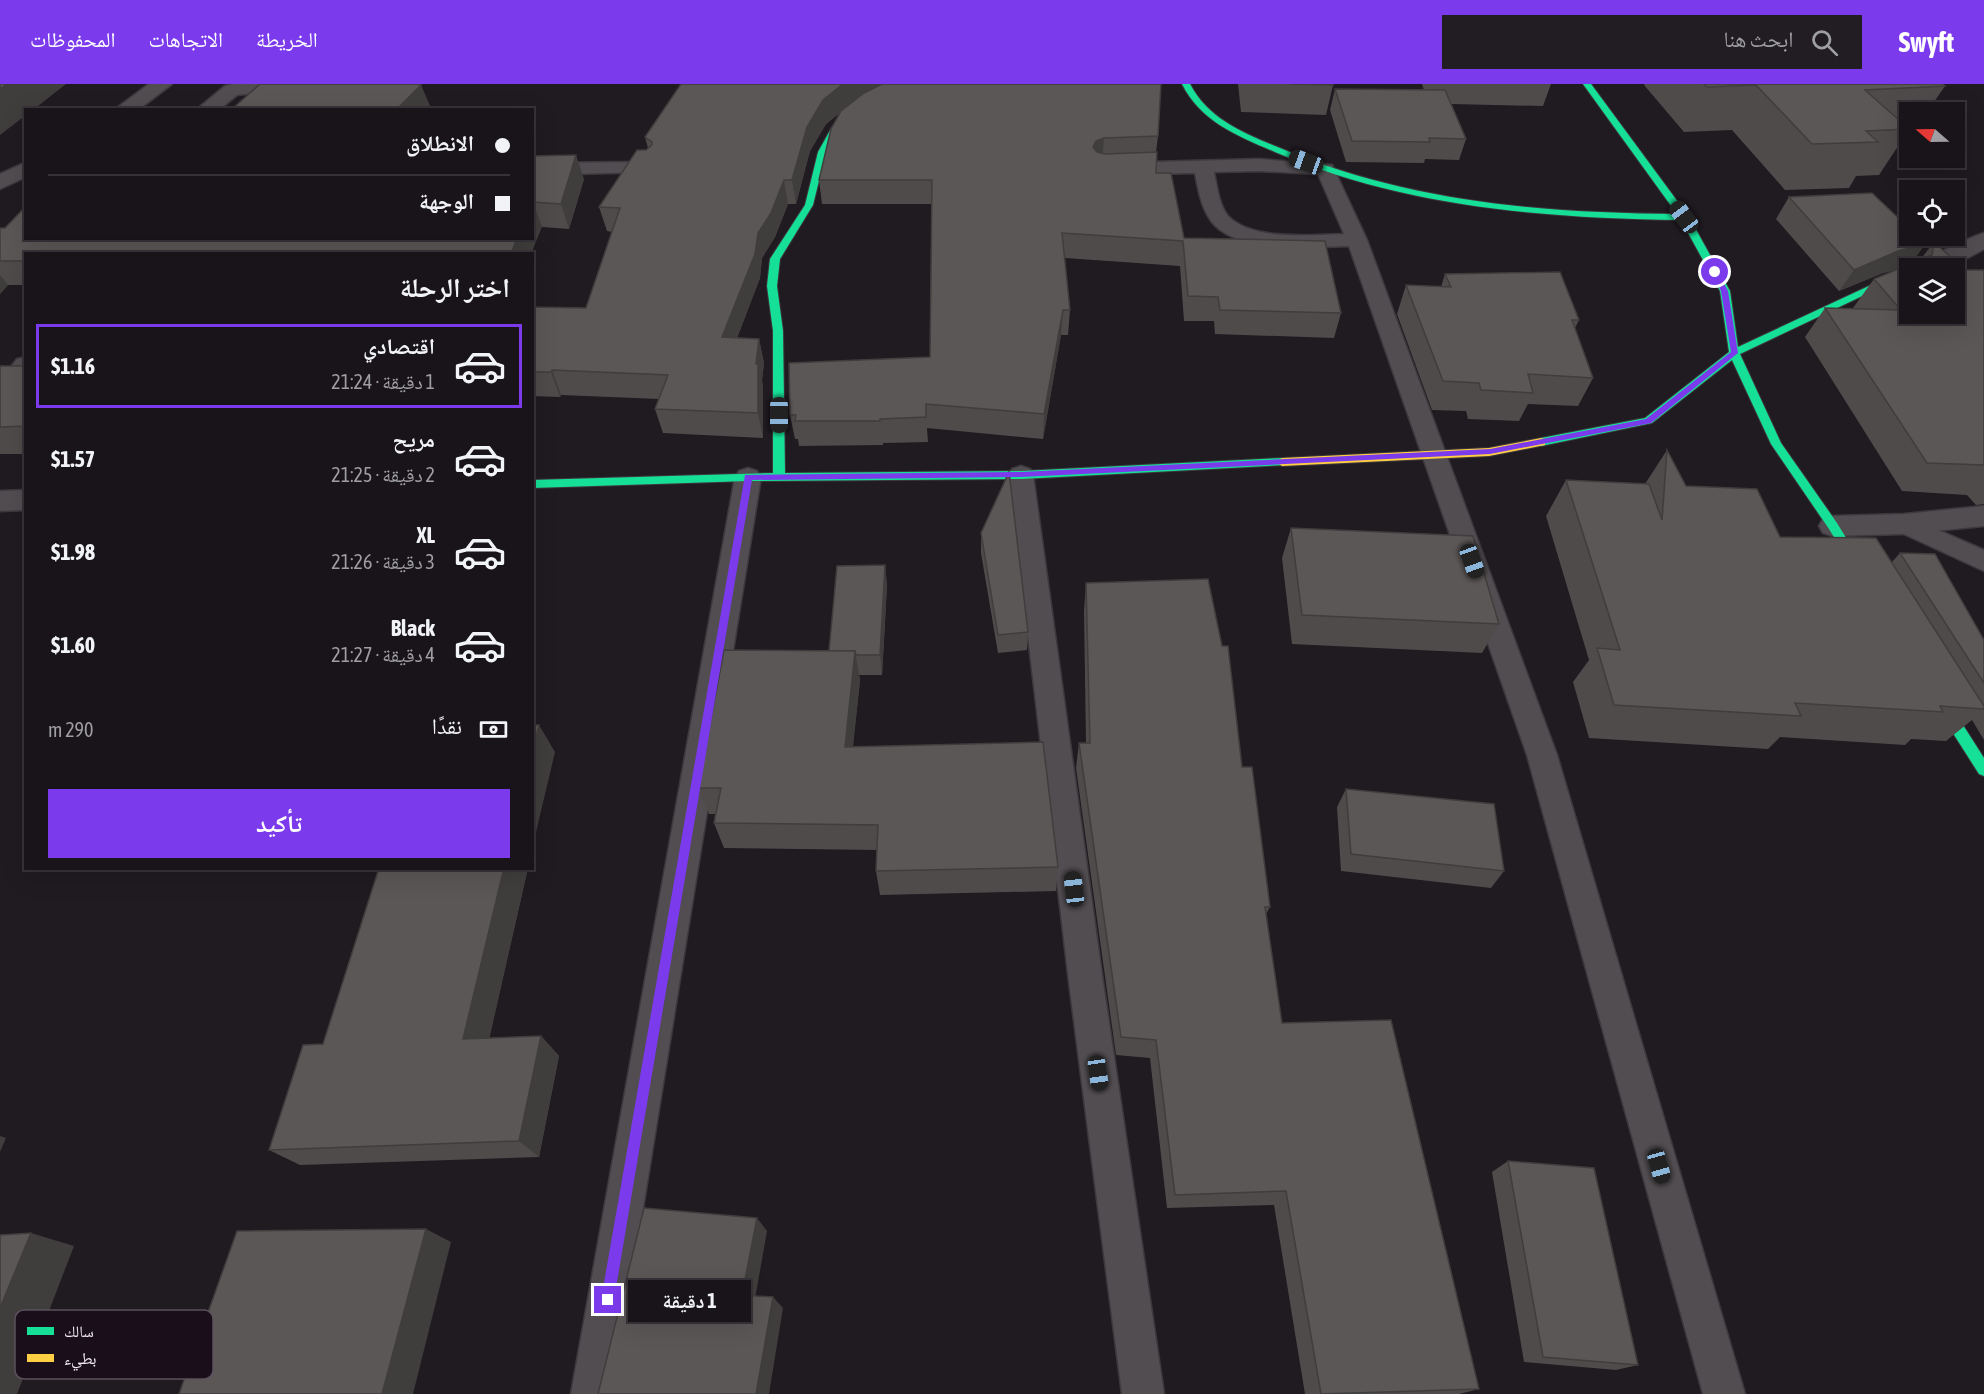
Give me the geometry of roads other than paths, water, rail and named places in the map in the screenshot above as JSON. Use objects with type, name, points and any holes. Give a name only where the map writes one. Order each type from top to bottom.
[{"type":"street","points":[[138,107],[162,84]]},
{"type":"street","points":[[208,108],[226,92],[242,86],[285,84]]},
{"type":"street","points":[[764,477],[778,331],[772,282],[774,261],[783,242],[808,206],[817,182],[822,149],[835,127],[865,107],[909,84]]},
{"type":"street","points":[[1186,84],[1189,95],[1208,116],[1267,148],[1325,169],[1407,190],[1497,207],[1571,215],[1684,217]]},
{"type":"street","points":[[1587,84],[1684,217],[1725,291],[1734,353],[1776,444],[1833,526],[1870,587]]},
{"type":"street","points":[[534,169],[645,168]]},
{"type":"street","points":[[0,183],[24,169]]},
{"type":"street","points":[[1951,258],[1984,240]]},
{"type":"street","points":[[534,484],[764,477],[1021,475],[1490,452],[1648,421],[1734,353],[1874,287],[1899,278]]},
{"type":"street","points":[[0,399],[24,368]]},
{"type":"street","points":[[0,501],[24,500]]},
{"type":"street","points":[[1833,526],[1904,524],[1984,516]]},
{"type":"street","points":[[1926,678],[1984,770]]},
{"type":"lane","points":[[1103,170],[1258,165],[1325,169],[1357,240],[1542,755],[1724,1394]]},
{"type":"lane","points":[[1203,167],[1212,205],[1221,221],[1241,234],[1258,239],[1357,240]]},
{"type":"lane","points":[[1021,475],[1086,982],[1143,1394]]},
{"type":"lane","points":[[592,1394],[764,477]]},
{"type":"lane","points":[[1904,524],[1984,561]]}]
